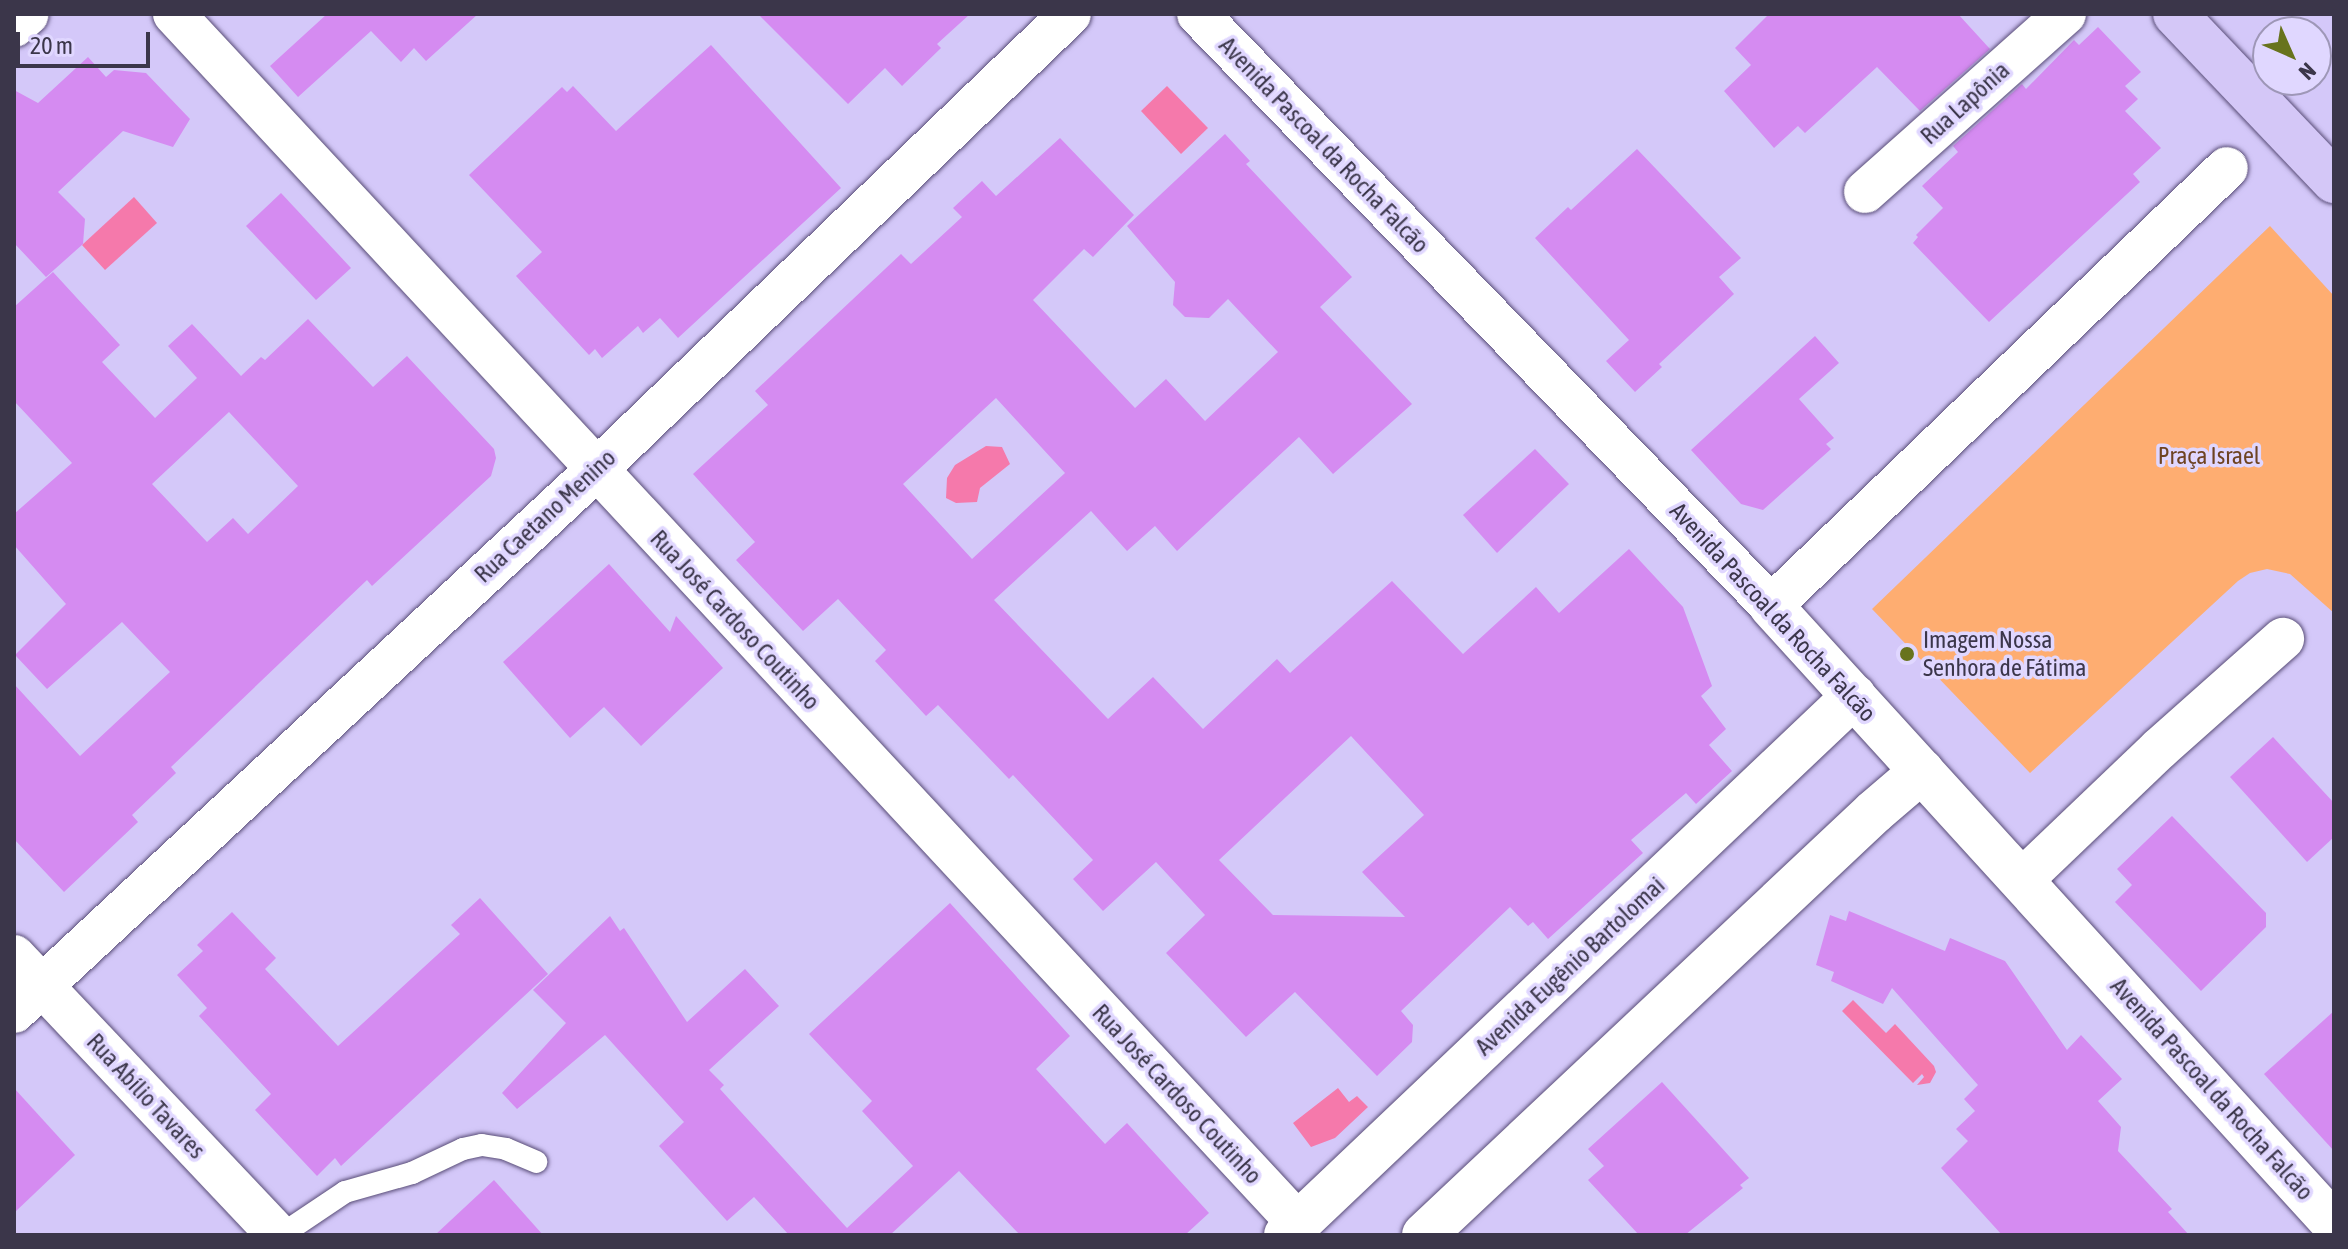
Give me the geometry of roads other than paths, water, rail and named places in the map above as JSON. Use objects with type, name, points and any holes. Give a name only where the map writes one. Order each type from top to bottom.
[{"type":"main road","points":[[2175,14],[2334,181]]},
{"type":"street","points":[[14,26],[28,14]]},
{"type":"street","name":"Rua José Cardoso Coutinho","points":[[174,14],[1292,1229]]},
{"type":"street","name":"Rua Caetano Menino","points":[[23,984],[595,471],[1070,14]]},
{"type":"street","name":"Avenida Pascoal da Rocha Falcão","points":[[1198,14],[1771,606],[2023,879],[2334,1224]]},
{"type":"street","name":"Rua Lapônia","points":[[1865,192],[2065,14]]},
{"type":"street","points":[[1771,606],[2227,168]]},
{"type":"street","points":[[2023,879],[2159,749],[2283,639]]},
{"type":"street","name":"Avenida Eugênio Bartolomai","points":[[1292,1229],[1854,696]]},
{"type":"street","points":[[1424,1235],[1851,833],[1922,771]]},
{"type":"street","name":"Rua Abílio Tavares","points":[[23,984],[279,1235]]},
{"type":"lane","points":[[279,1235],[345,1192],[412,1173],[463,1149],[482,1145],[506,1149],[536,1162]]},
{"type":"place","name":"Imagem Nossa Senhora de Fátima","points":[[1907,654]]},
{"type":"park label","name":"Praça Israel","points":[[2209,456]]}]
